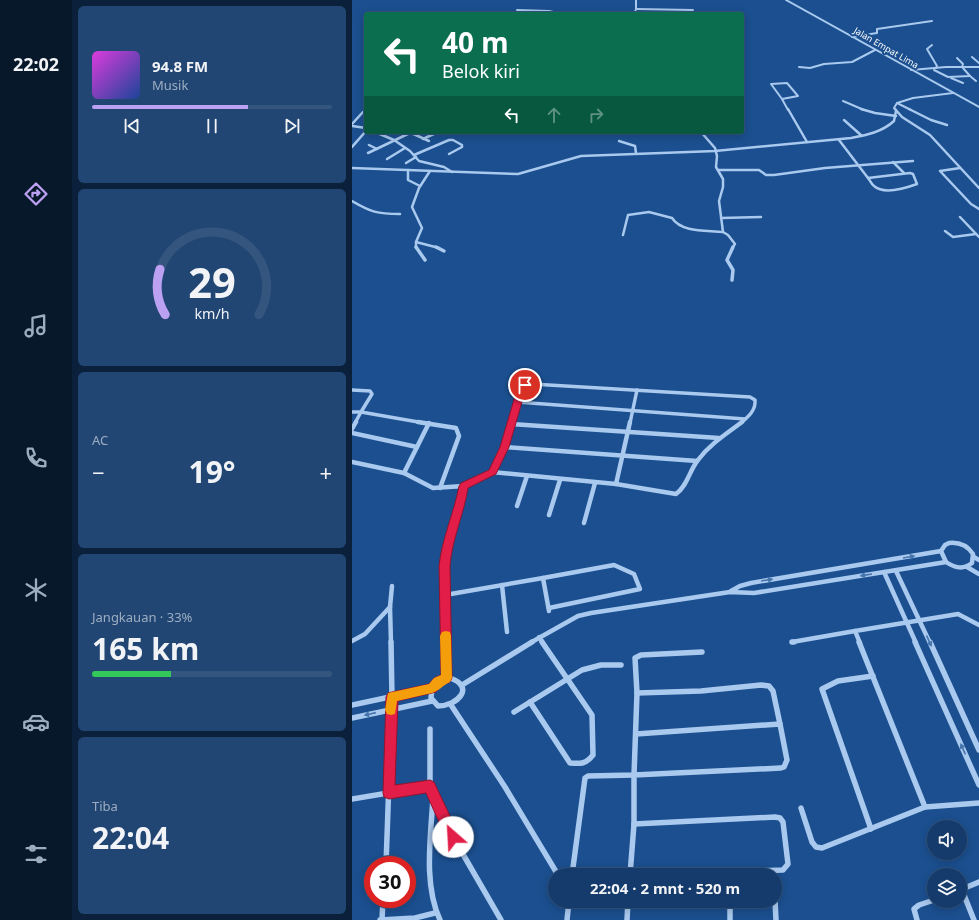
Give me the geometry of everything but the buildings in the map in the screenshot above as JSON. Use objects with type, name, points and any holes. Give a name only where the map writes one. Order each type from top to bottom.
[{"type":"street","points":[[635,12],[636,0]]},
{"type":"street","name":"Jalan Empat Lima","points":[[786,0],[979,107]]},
{"type":"street","points":[[636,9],[693,10]]},
{"type":"street","points":[[517,10],[554,12]]},
{"type":"street","points":[[852,37],[877,33],[877,29],[932,21]]},
{"type":"street","points":[[932,45],[927,49],[936,62],[937,66],[935,69]]},
{"type":"street","points":[[799,67],[810,68],[824,64],[852,62],[875,50]]},
{"type":"street","points":[[972,57],[979,62]]},
{"type":"street","points":[[957,58],[963,64],[962,68],[976,81]]},
{"type":"street","points":[[912,71],[979,68]]},
{"type":"street","points":[[935,69],[948,77],[963,83]]},
{"type":"street","points":[[948,77],[970,76]]},
{"type":"street","points":[[782,99],[798,96],[785,83],[771,84],[782,99],[806,142]]},
{"type":"street","points":[[352,168],[518,174],[577,156],[636,153],[715,152],[839,140],[872,134],[886,127],[894,121],[896,111],[894,106],[897,103],[913,98],[953,93]]},
{"type":"street","points":[[843,101],[866,112],[896,116]]},
{"type":"street","points":[[897,103],[931,120],[947,125]]},
{"type":"street","points":[[896,111],[925,131],[939,144],[979,188]]},
{"type":"street","points":[[363,112],[352,125],[364,129]]},
{"type":"street","points":[[844,120],[862,136]]},
{"type":"street","points":[[352,147],[364,132]]},
{"type":"street","points":[[380,134],[394,140],[415,156],[419,161],[444,167],[452,172]]},
{"type":"street","points":[[368,153],[406,134]]},
{"type":"street","points":[[414,134],[429,141]]},
{"type":"street","points":[[423,139],[434,134]]},
{"type":"street","points":[[703,134],[710,141],[717,156],[716,167],[723,179],[723,187],[719,201],[723,232]]},
{"type":"street","points":[[406,163],[415,156],[448,140],[453,140],[462,145],[462,147],[449,154]]},
{"type":"street","points":[[839,140],[857,166],[867,178],[874,186],[880,189],[917,184],[912,174],[904,173],[867,178]]},
{"type":"street","points":[[619,141],[635,146],[636,153]]},
{"type":"street","points":[[369,145],[376,149]]},
{"type":"street","points":[[386,158],[405,148]]},
{"type":"street","points":[[719,170],[759,170],[766,175],[774,175],[913,161]]},
{"type":"street","points":[[893,162],[904,173]]},
{"type":"street","points":[[960,168],[940,172],[971,204],[979,209]]},
{"type":"street","points":[[408,170],[408,180],[420,186]]},
{"type":"street","points":[[425,260],[416,249],[416,242],[422,228],[418,215],[412,207],[420,186],[430,171]]},
{"type":"street","points":[[352,201],[369,211],[381,214],[400,214]]},
{"type":"street","points":[[623,235],[628,215],[645,212],[672,218],[676,224],[687,228],[723,232],[728,235],[735,244],[727,260],[733,270],[732,280]]},
{"type":"street","points":[[721,218],[761,217]]},
{"type":"street","points":[[960,217],[979,237]]},
{"type":"street","points":[[945,231],[953,237],[976,234]]},
{"type":"street","points":[[416,242],[423,245],[437,247],[444,251]]},
{"type":"street","points":[[352,462],[404,473],[425,485],[440,488],[464,488],[492,472],[504,447],[522,386],[532,384],[750,397],[755,400],[757,404],[754,410],[745,419],[719,438],[698,461],[682,491],[676,494],[616,484],[560,480],[492,472]]},
{"type":"street","points":[[352,390],[370,392],[372,394],[352,428]]},
{"type":"street","points":[[616,484],[637,390]]},
{"type":"street","points":[[517,402],[745,419]]},
{"type":"street","points":[[352,412],[361,412],[456,428],[459,436],[440,488]]},
{"type":"street","points":[[404,473],[429,423]]},
{"type":"street","points":[[511,424],[719,438]]},
{"type":"street","points":[[352,433],[417,447]]},
{"type":"street","points":[[504,447],[698,461]]},
{"type":"street","points":[[517,506],[527,476]]},
{"type":"street","points":[[549,515],[560,480]]},
{"type":"street","points":[[584,523],[595,483]]},
{"type":"street","points":[[446,678],[445,558],[461,504],[464,488]]},
{"type":"street","points":[[730,592],[740,586],[751,583],[941,551],[945,545],[956,543],[968,548],[974,557],[979,560]]},
{"type":"street","points":[[941,551],[941,554],[946,562],[953,567],[967,567],[979,574]]},
{"type":"street","points":[[967,567],[972,563],[974,557]]},
{"type":"street","points":[[462,685],[565,622],[591,613],[730,592],[754,593],[946,562]]},
{"type":"street","points":[[446,594],[502,585],[543,578],[617,566],[634,574],[640,589],[549,610],[543,578]]},
{"type":"street","points":[[896,571],[979,750]]},
{"type":"street","points":[[884,572],[979,784]]},
{"type":"street","points":[[502,585],[507,632]]},
{"type":"street","points":[[386,856],[392,697],[390,607],[392,586]]},
{"type":"street","points":[[352,641],[365,634],[390,607]]},
{"type":"street","points":[[792,642],[958,614],[978,624],[979,629]]},
{"type":"street","points":[[855,631],[925,807]]},
{"type":"street","points":[[530,702],[570,763],[583,764],[589,760],[592,755],[592,715],[539,637]]},
{"type":"street","points":[[631,868],[634,824],[637,693],[635,658],[641,655],[702,652]]},
{"type":"street","points":[[514,712],[567,679],[593,665],[604,663],[621,664]]},
{"type":"street","points":[[871,829],[822,688],[825,685],[873,676]]},
{"type":"street","points":[[352,705],[432,688],[438,682],[446,678],[457,680],[462,685]]},
{"type":"street","points":[[432,688],[432,701],[438,706],[452,705],[461,696],[462,685]]},
{"type":"street","points":[[573,868],[585,778],[588,776],[784,767],[787,760],[773,691],[769,686],[761,685],[701,691],[637,693]]},
{"type":"street","points":[[352,718],[432,701]]},
{"type":"street","points":[[452,705],[505,787],[554,868]]},
{"type":"street","points":[[636,734],[780,724]]},
{"type":"street","points":[[430,728],[430,786],[434,797],[453,837],[501,920]]},
{"type":"street","points":[[352,799],[430,786]]},
{"type":"street","points":[[434,797],[432,895],[435,913],[440,920]]},
{"type":"street","points":[[801,808],[812,842],[816,847],[829,846],[925,807],[979,803]]},
{"type":"street","points":[[634,824],[724,819],[780,818],[783,822],[788,864],[786,868],[782,870]]},
{"type":"street","points":[[967,887],[979,882]]},
{"type":"street","points":[[917,920],[914,910],[919,905],[927,902]]},
{"type":"street","points":[[967,904],[974,920]]},
{"type":"street","points":[[382,908],[381,920],[426,918],[435,913]]},
{"type":"street","points":[[567,920],[568,908]]},
{"type":"street","points":[[627,920],[628,908]]},
{"type":"street","points":[[730,908],[730,920]]},
{"type":"street","points":[[775,908],[776,920]]},
{"type":"slow traffic","points":[[391,710],[392,697],[432,688],[442,679],[446,678],[446,636]]},
{"type":"route","points":[[453,837],[430,786],[389,793],[392,697],[432,688],[442,679],[446,678],[446,594],[444,566],[446,550],[461,504],[464,486],[492,472],[504,447],[522,386],[525,385]]}]
